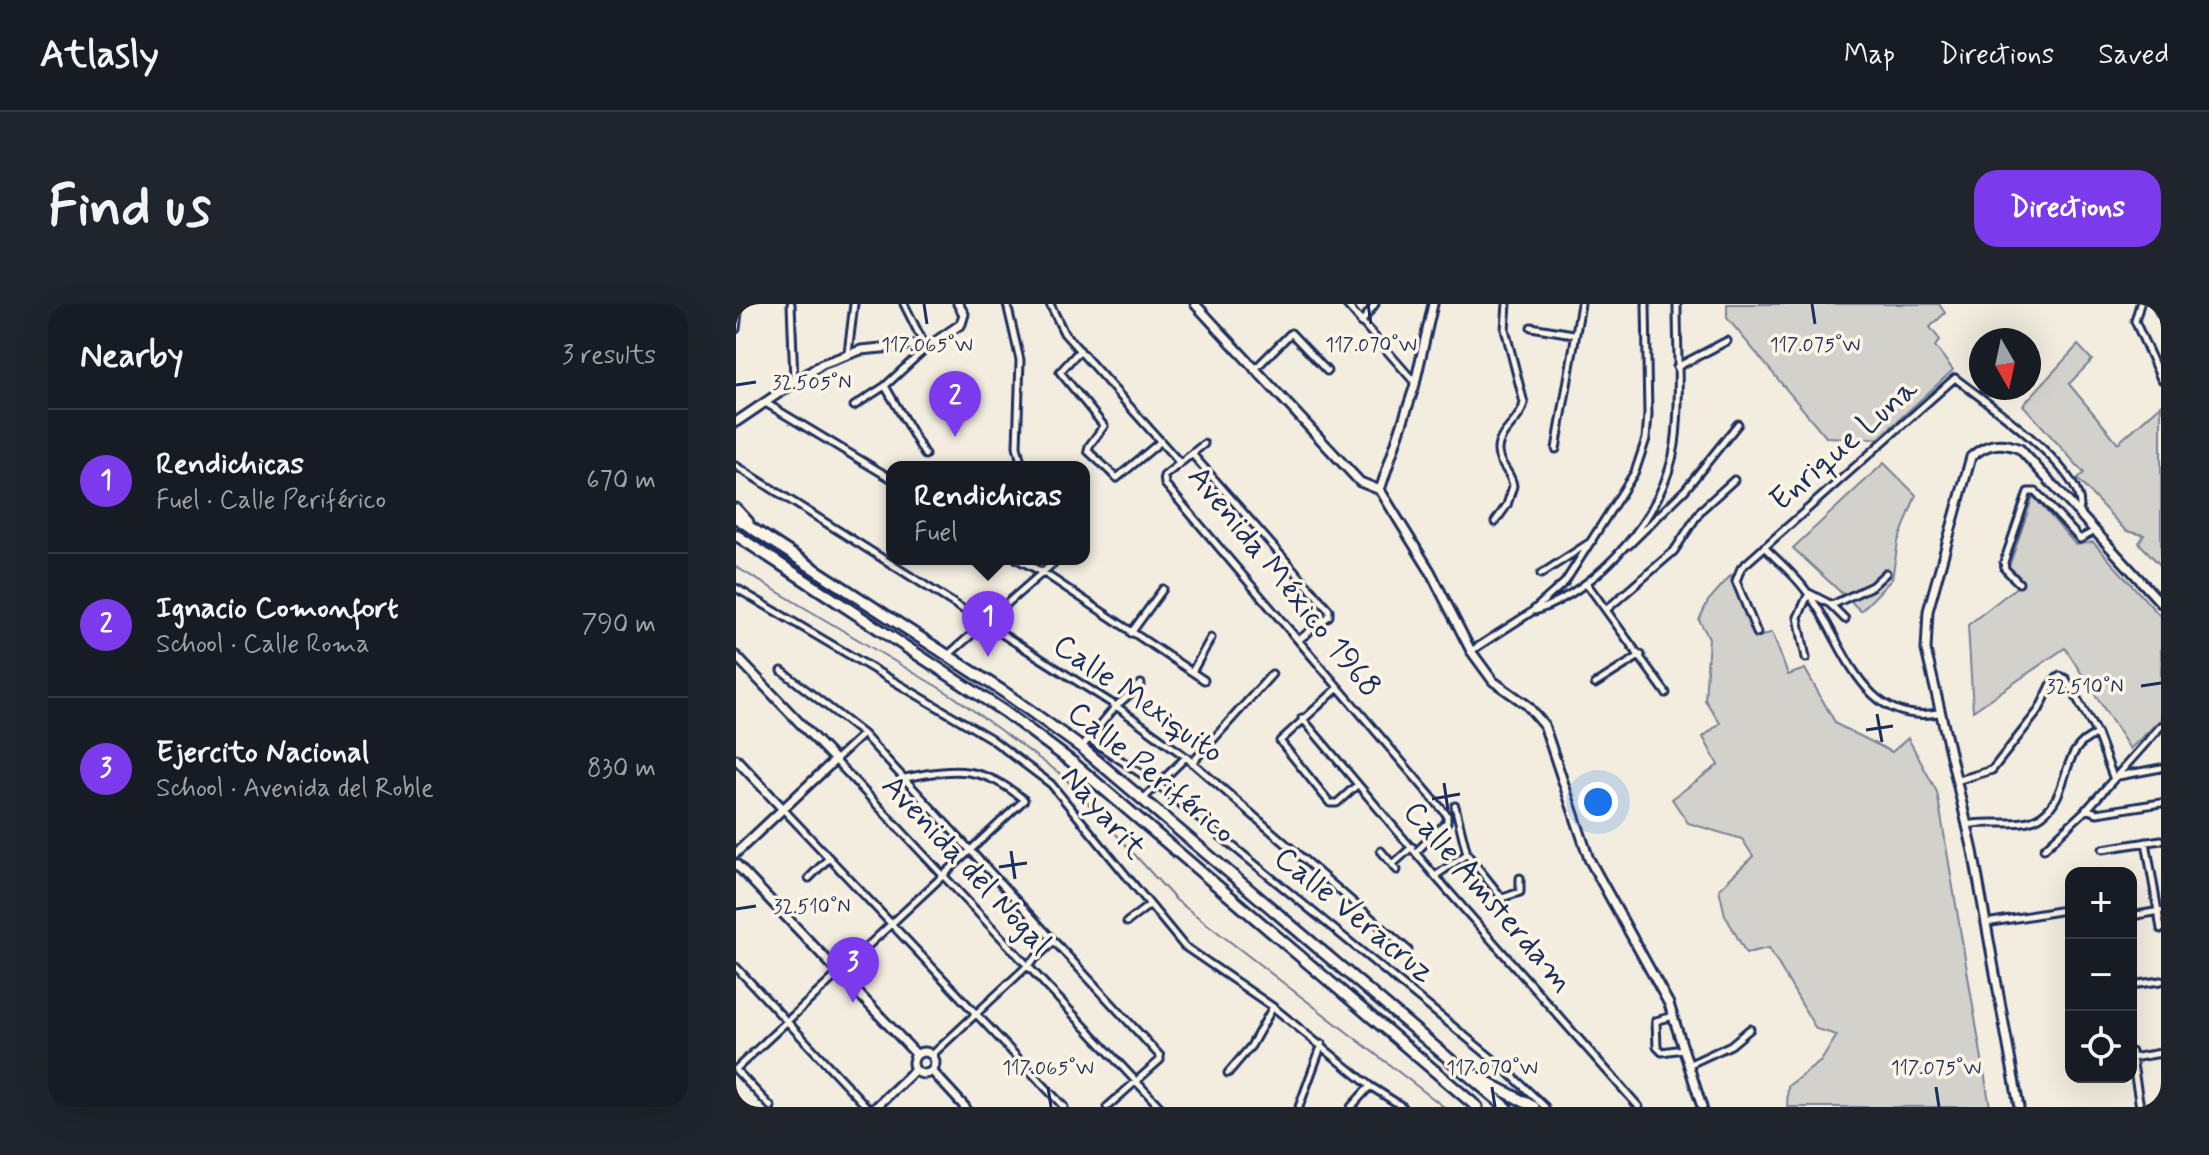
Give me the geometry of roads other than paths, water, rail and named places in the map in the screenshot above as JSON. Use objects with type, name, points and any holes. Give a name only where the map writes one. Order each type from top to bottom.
[{"type":"highway","points":[[736,509],[792,557]]},
{"type":"highway","name":"Calle Periférico","points":[[736,518],[1082,748],[1506,1107]]},
{"type":"highway","name":"Calle Periférico","points":[[736,538],[1005,712],[1072,762],[1477,1107]]},
{"type":"highway","points":[[1455,1064],[1534,1107]]},
{"type":"main road","points":[[736,422],[794,380],[848,353],[896,346],[926,348],[961,324],[964,314],[958,304]]},
{"type":"main road","points":[[1195,304],[1360,482],[1380,490],[1430,571],[1471,651],[1493,681],[1527,705],[1544,725],[1589,859],[1673,1016],[1702,1107]]},
{"type":"main road","points":[[1380,490],[1416,384],[1433,304]]},
{"type":"main road","points":[[2155,304],[2161,312]]},
{"type":"main road","points":[[2019,1107],[1967,825],[1938,713],[1926,650],[1928,611],[1965,468],[1971,457],[1992,444],[2006,443],[2020,449],[2161,603]]},
{"type":"main road","name":"Avenida del Nogal","points":[[736,656],[835,760]]},
{"type":"main road","points":[[736,759],[783,809]]},
{"type":"main road","points":[[736,853],[835,760]]},
{"type":"main road","points":[[736,864],[916,1054]]},
{"type":"main road","points":[[924,1051],[932,1055],[935,1065],[932,1071],[925,1074],[915,1070],[912,1062],[916,1054],[924,1051]]},
{"type":"main road","points":[[876,1107],[915,1070]]},
{"type":"main road","points":[[932,1071],[965,1107]]},
{"type":"street","points":[[736,329],[739,304]]},
{"type":"street","points":[[791,304],[794,380]]},
{"type":"street","points":[[848,353],[854,304]]},
{"type":"street","points":[[854,406],[885,386],[926,348],[904,304]]},
{"type":"street","points":[[1007,304],[1020,360],[1017,446],[1021,461]]},
{"type":"street","name":"Avenida México 1968","points":[[1050,304],[1058,326],[1179,462],[1164,476],[1165,484],[1447,815],[1447,822],[1414,850]]},
{"type":"street","points":[[1361,323],[1375,304]]},
{"type":"street","points":[[1495,522],[1507,505],[1513,486],[1499,456],[1499,442],[1522,414],[1524,403],[1505,329],[1507,304]]},
{"type":"street","points":[[1556,449],[1573,334],[1581,304]]},
{"type":"street","points":[[1471,651],[1530,613],[1574,572],[1635,472],[1646,439],[1646,304]]},
{"type":"street","points":[[1627,547],[1657,494],[1675,447],[1677,304]]},
{"type":"street","points":[[2140,304],[2135,321],[2161,379]]},
{"type":"street","points":[[1347,305],[1416,384]]},
{"type":"street","points":[[1531,327],[1573,334]]},
{"type":"street","points":[[1254,370],[1291,333],[1327,371]]},
{"type":"street","points":[[1677,367],[1727,341]]},
{"type":"street","points":[[1080,350],[1060,372],[1104,426],[1088,451],[1117,478],[1160,442]]},
{"type":"street","name":"Enrique Luna","points":[[1757,633],[1736,581],[1741,568],[1955,378],[2046,452],[2080,493],[2079,511]]},
{"type":"street","points":[[885,386],[925,455]]},
{"type":"street","points":[[764,402],[886,475]]},
{"type":"street","points":[[1530,613],[1555,604],[1587,584],[1642,536],[1685,490],[1738,424]]},
{"type":"street","points":[[1179,462],[1204,444]]},
{"type":"street","points":[[1192,454],[1330,613],[1300,639]]},
{"type":"street","name":"Calle Mexiquito","points":[[736,466],[886,561]]},
{"type":"street","points":[[1606,610],[1674,551],[1701,510],[1734,480]]},
{"type":"street","points":[[2019,583],[2005,569],[2004,562],[2028,492],[2032,491],[2080,539],[2096,530]]},
{"type":"street","points":[[1541,574],[1593,540]]},
{"type":"street","points":[[1764,547],[1809,593],[1842,654],[1876,697],[1908,716],[1938,713]]},
{"type":"street","name":"Calle Mexiquito","points":[[892,565],[1116,706],[1186,757],[1408,950]]},
{"type":"street","points":[[1029,565],[1204,680]]},
{"type":"street","points":[[947,656],[1052,565]]},
{"type":"street","points":[[1832,605],[1859,594],[1886,573]]},
{"type":"street","points":[[1587,584],[1666,693]]},
{"type":"street","name":"Nayarit","points":[[736,588],[990,738],[1051,784],[1148,906],[1184,946],[1273,1007],[1370,1086],[1403,1107]]},
{"type":"street","points":[[1131,633],[1163,589]]},
{"type":"street","points":[[1809,593],[1832,605],[1845,619]]},
{"type":"street","points":[[1806,658],[1798,617],[1809,593]]},
{"type":"street","points":[[1192,672],[1211,638]]},
{"type":"street","points":[[1595,684],[1641,655]]},
{"type":"street","points":[[782,671],[863,734],[1161,1058],[1107,1107]]},
{"type":"street","points":[[1192,763],[1272,674]]},
{"type":"street","points":[[1956,781],[1992,770],[2039,710],[2053,681],[2060,676],[2066,679],[2097,734],[2113,777]]},
{"type":"street","points":[[1082,748],[1116,706],[1141,684]]},
{"type":"street","points":[[1338,688],[1280,741],[1334,803],[1357,785]]},
{"type":"street","name":"Calle Amsterdam","points":[[1302,718],[1435,876],[1627,1089],[1639,1107]]},
{"type":"street","points":[[2044,849],[2086,809],[2161,726]]},
{"type":"street","points":[[835,760],[863,734]]},
{"type":"street","points":[[1967,825],[2028,820],[2042,815],[2054,800],[2076,746],[2097,734]]},
{"type":"street","name":"Calle Veracruz","points":[[1089,739],[1158,785],[1505,1069],[1545,1107]]},
{"type":"street","points":[[1144,798],[1186,757]]},
{"type":"street","name":"Avenida del Nogal","points":[[835,760],[1160,1107]]},
{"type":"street","points":[[2113,777],[2161,768]]},
{"type":"street","points":[[771,1107],[736,1069],[1024,800],[997,779],[969,771],[905,778]]},
{"type":"street","points":[[2086,809],[2097,813],[2161,803]]},
{"type":"street","points":[[1455,806],[1467,854],[1504,899],[1520,892],[1520,878]]},
{"type":"street","points":[[783,809],[1064,1107]]},
{"type":"street","points":[[2103,849],[2161,840]]},
{"type":"street","points":[[2146,842],[2161,929]]},
{"type":"street","points":[[1381,851],[1395,867],[1414,850]]},
{"type":"street","points":[[1435,876],[1467,854]]},
{"type":"street","points":[[809,878],[829,858]]},
{"type":"street","points":[[1127,922],[1148,906]]},
{"type":"street","points":[[1986,923],[2065,910]]},
{"type":"street","points":[[2137,915],[2160,911]]},
{"type":"street","points":[[932,1055],[1054,941]]},
{"type":"street","points":[[736,967],[867,1107]]},
{"type":"street","points":[[2137,984],[2161,981]]},
{"type":"street","points":[[1228,1073],[1251,1046],[1273,1007]]},
{"type":"street","points":[[1673,1016],[1656,1021],[1657,1047],[1662,1052],[1683,1049]]},
{"type":"street","points":[[1688,1065],[1731,1045],[1750,1029]]},
{"type":"street","points":[[1299,1107],[1322,1044]]},
{"type":"street","points":[[2137,1057],[2161,1053]]},
{"type":"street","points":[[2136,1083],[2140,1107]]},
{"type":"street","points":[[1351,1107],[1370,1086]]},
{"type":"waterway","points":[[736,567],[953,696],[1062,775],[1176,900],[1444,1107]]},
{"type":"place","name":"Ignacio Comonfort","points":[[955,437]]},
{"type":"place","name":"Rendichicas","points":[[988,657]]},
{"type":"place","name":"Ejercito Nacional","points":[[853,1003]]}]
